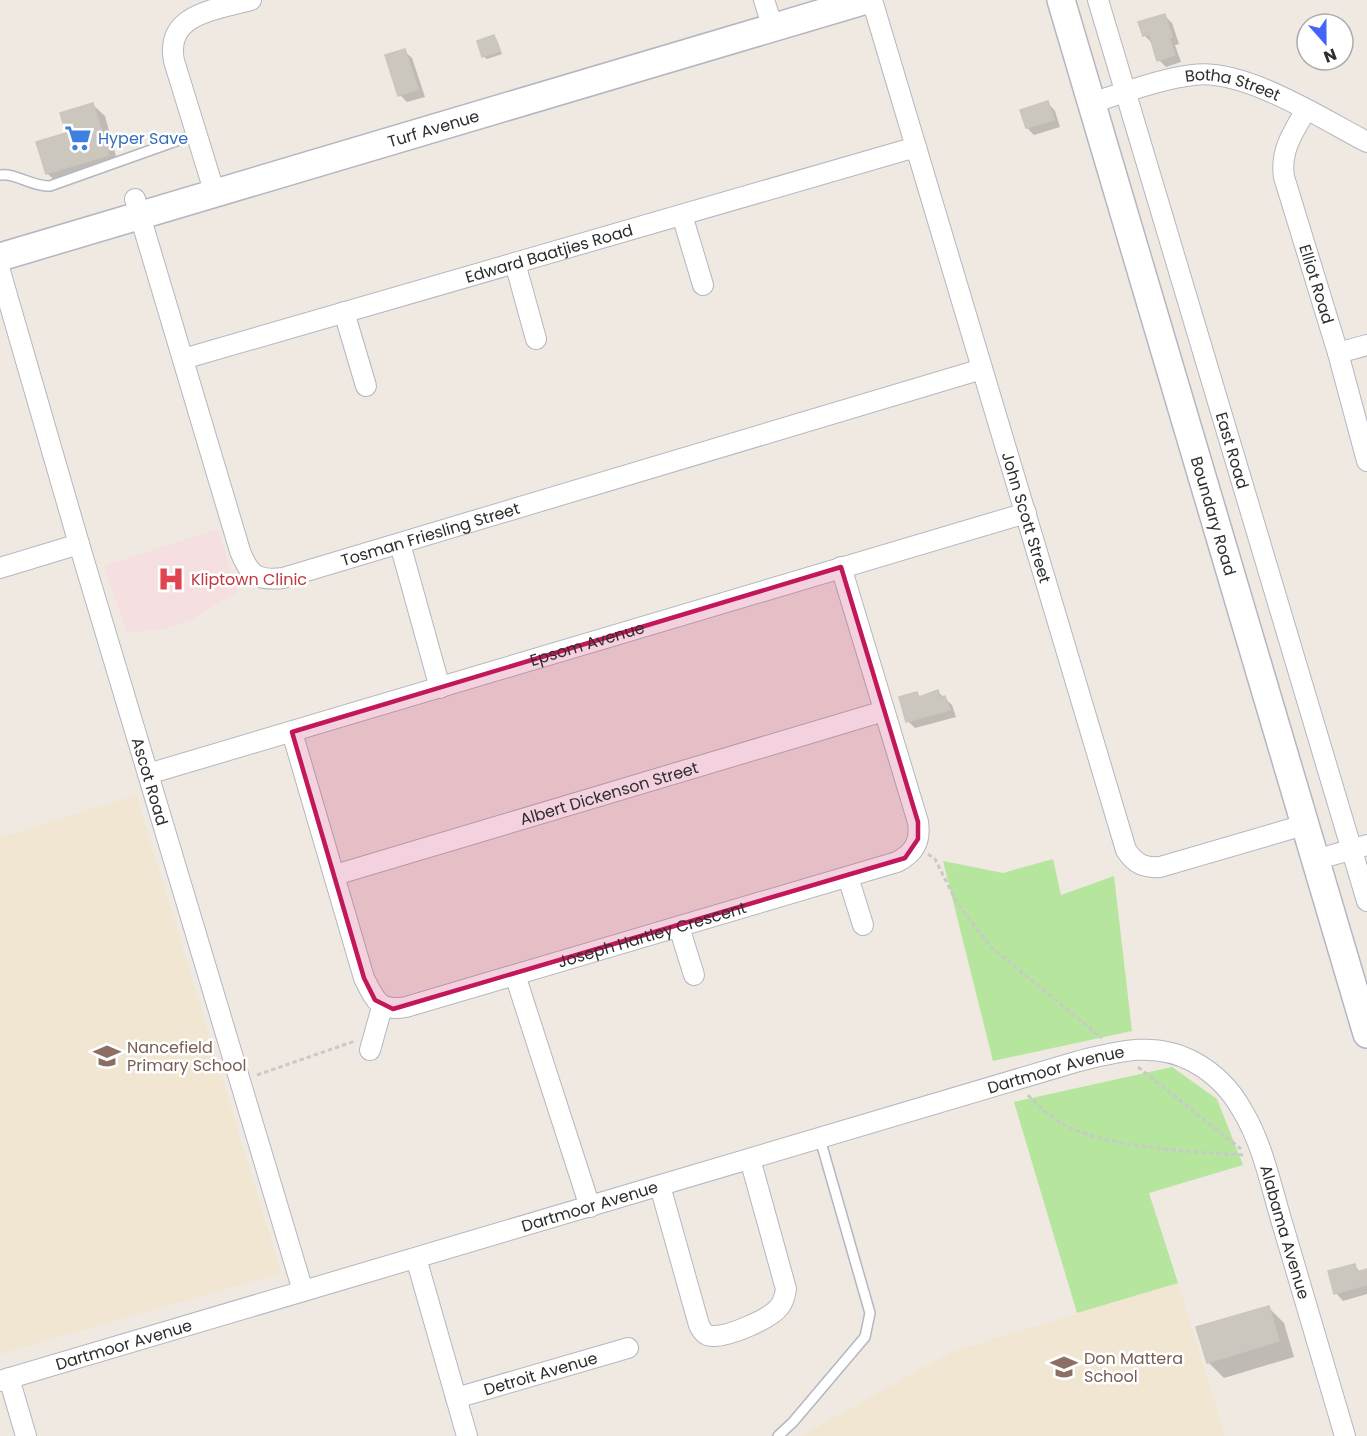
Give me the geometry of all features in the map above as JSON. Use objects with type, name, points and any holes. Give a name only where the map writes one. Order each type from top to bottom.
[{"type":"main road","name":"Turf Avenue","points":[[0,257],[137,208],[804,0]]},
{"type":"main road","name":"Turf Avenue","points":[[768,13],[866,0]]},
{"type":"main road","name":"Boundary Road","points":[[1060,0],[1367,1034]]},
{"type":"main road","name":"Turf Avenue","points":[[0,239],[137,208]]},
{"type":"street","points":[[212,185],[174,61],[173,40],[184,23],[197,16],[251,0]]},
{"type":"street","name":"John Scott Street","points":[[872,0],[1126,850],[1140,865],[1160,867],[1304,825]]},
{"type":"street","name":"East Road","points":[[1098,0],[1359,847],[1367,901]]},
{"type":"street","name":"Botha Street","points":[[1091,103],[1185,76],[1212,74],[1246,82],[1367,142]]},
{"type":"street","name":"Elliot Road","points":[[1306,111],[1285,148],[1282,168],[1338,353],[1367,461]]},
{"type":"street","name":"Edward Baatjies Road","points":[[183,359],[916,147]]},
{"type":"street","name":"Tosman Friesling Street","points":[[137,208],[240,551],[246,566],[252,573],[272,580],[400,544],[982,369]]},
{"type":"street","points":[[682,215],[703,285]]},
{"type":"street","points":[[514,263],[536,339]]},
{"type":"street","name":"Ascot Road","points":[[0,271],[79,544],[303,1291]]},
{"type":"street","points":[[344,312],[366,386]]},
{"type":"street","points":[[1338,353],[1367,345]]},
{"type":"street","name":"Epsom Avenue","points":[[148,774],[1026,513]]},
{"type":"street","points":[[0,568],[79,544]]},
{"type":"street","points":[[400,544],[440,688]]},
{"type":"street","points":[[842,567],[918,822],[919,832],[915,847]]},
{"type":"street","name":"Albert Dickenson Street","points":[[335,875],[884,711]]},
{"type":"street","points":[[292,732],[364,978],[375,1000],[382,1007],[373,1042]]},
{"type":"street","name":"Joseph Hartley Crescent","points":[[382,1007],[393,1009],[405,1007],[848,877],[897,862],[905,858],[915,847]]},
{"type":"street","points":[[1315,860],[1359,847]]},
{"type":"street","points":[[848,877],[862,925]]},
{"type":"street","points":[[679,927],[694,975]]},
{"type":"street","points":[[515,975],[590,1207]]},
{"type":"street","name":"Dartmoor Avenue","points":[[5,1380],[1120,1051],[1146,1048],[1181,1056]]},
{"type":"street","name":"Alabama Avenue","points":[[1181,1056],[1214,1075],[1235,1098],[1249,1123],[1263,1160],[1345,1436]]},
{"type":"street","points":[[660,1186],[699,1325],[705,1334],[711,1336],[724,1334],[775,1313],[782,1304],[786,1289],[750,1160]]},
{"type":"street","points":[[416,1258],[467,1436]]},
{"type":"street","name":"Detroit Avenue","points":[[456,1398],[628,1348]]},
{"type":"street","points":[[5,1380],[26,1436]]},
{"type":"lane","points":[[0,175],[10,175],[36,185],[50,186],[196,134]]},
{"type":"lane","points":[[778,1436],[793,1422],[865,1337],[870,1313],[819,1139]]},
{"type":"path","points":[[915,847],[935,859],[957,903],[990,946],[1071,1014],[1249,1155],[1169,1149],[1092,1135],[1064,1125],[1042,1110],[1014,1081]]},
{"type":"path","points":[[252,1076],[373,1042]]},
{"type":"highlighted area","points":[[841,567],[918,822],[918,839],[905,858],[393,1009],[375,1000],[364,978],[292,732]]},
{"type":"shaded area","name":"Kliptown Clinic","points":[[218,529],[237,592],[190,620],[165,629],[127,633],[104,566]]},
{"type":"shaded area","name":"Nancefield Primary School","points":[[136,795],[281,1273],[0,1354],[0,838]]},
{"type":"shaded area","name":"Don Mattera School","points":[[1178,1283],[1225,1436],[801,1436],[951,1352]]},
{"type":"green space","points":[[1053,859],[1061,895],[1114,876],[1132,1031],[993,1061],[943,861],[1003,873]]},
{"type":"green space","points":[[1172,1067],[1217,1099],[1243,1165],[1149,1193],[1178,1283],[1077,1313],[1014,1102]]},
{"type":"building","points":[[1165,14],[1172,37],[1169,38],[1175,55],[1157,61],[1149,34],[1143,36],[1138,22]]},
{"type":"building","points":[[494,35],[500,51],[482,57],[477,41]]},
{"type":"building","points":[[405,49],[418,89],[398,96],[385,55]]},
{"type":"building","points":[[1048,101],[1054,120],[1026,128],[1020,110]]},
{"type":"building","name":"Hyper Save","points":[[93,103],[109,155],[46,174],[36,142],[66,133],[60,113]]},
{"type":"building","points":[[938,690],[940,698],[945,696],[950,710],[906,722],[899,697],[917,692],[919,697]]},
{"type":"building","points":[[1355,1264],[1357,1272],[1367,1269],[1367,1285],[1334,1294],[1328,1271]]},
{"type":"building","points":[[1269,1306],[1279,1341],[1207,1363],[1196,1327]]},
{"type":"place","name":"Hyper Save","points":[[78,138]]},
{"type":"place","name":"Kliptown Clinic","points":[[171,579]]},
{"type":"place","name":"Nancefield Primary School","points":[[107,1056]]},
{"type":"place","name":"Don Mattera School","points":[[1064,1367]]}]
